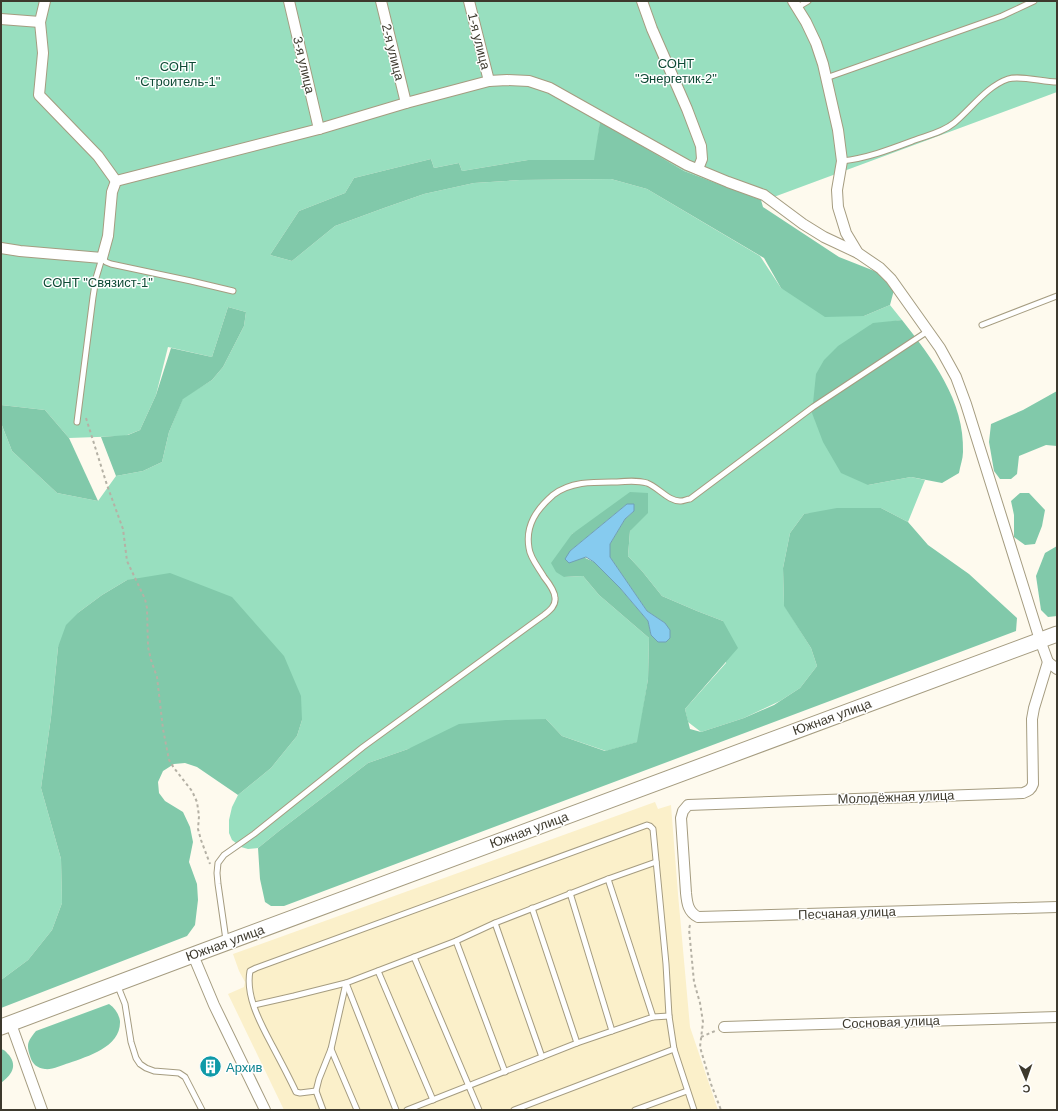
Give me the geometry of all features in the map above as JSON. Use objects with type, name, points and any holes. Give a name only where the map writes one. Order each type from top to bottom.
[{"type":"main road","name":"Южная улица","points":[[6,1026],[226,942],[1057,634]]},
{"type":"street","points":[[45,1],[40,22],[43,53],[39,96],[98,156],[116,181]]},
{"type":"street","name":"3-я улица","points":[[289,1],[318,129]]},
{"type":"street","name":"2-я улица","points":[[381,1],[406,103]]},
{"type":"street","name":"1-я улица","points":[[469,1],[489,81]]},
{"type":"street","points":[[642,1],[652,29],[687,109],[701,146],[702,159],[698,169]]},
{"type":"street","points":[[795,4],[816,42],[826,78],[838,130],[842,161],[837,190],[838,207],[846,233],[858,253]]},
{"type":"street","points":[[1,19],[40,22]]},
{"type":"street","points":[[116,181],[318,129],[406,103],[489,81],[529,80],[550,88],[687,165],[764,195],[804,224],[858,253],[880,268],[891,279],[940,348],[956,377],[966,404],[1048,662],[1057,669]]},
{"type":"street","points":[[1,248],[102,258],[108,236],[112,192],[116,181]]},
{"type":"street","name":"Молодёжная улица","points":[[692,914],[686,893],[681,818],[683,811],[688,805],[1023,793],[1028,791],[1032,788],[1033,784],[1032,719],[1048,662]]},
{"type":"street","name":"Песчаная улица","points":[[692,914],[698,917],[1057,907]]},
{"type":"street","points":[[193,955],[214,1005],[265,1110]]},
{"type":"street","name":"Сосновая улица","points":[[724,1027],[1057,1019]]},
{"type":"street","points":[[6,1026],[42,1110]]},
{"type":"lane","points":[[795,4],[808,1]]},
{"type":"lane","points":[[826,78],[1002,16],[1034,1]]},
{"type":"lane","points":[[842,161],[855,160],[879,153],[944,130],[954,123],[992,88],[1010,78],[1057,82]]},
{"type":"lane","points":[[77,422],[93,297],[96,278],[102,258],[110,264],[233,291]]},
{"type":"lane","points":[[982,325],[1057,296]]},
{"type":"lane","points":[[226,942],[218,884],[218,863],[224,855],[254,834],[363,747],[553,608],[556,598],[551,587],[534,562],[528,548],[528,530],[533,517],[543,504],[555,494],[570,486],[584,482],[640,481],[649,484],[673,500],[682,501],[690,498],[813,407],[928,330]]},
{"type":"lane","points":[[316,1091],[296,1092],[259,1020],[250,991],[250,971],[647,825],[653,830],[666,964],[669,1016],[674,1049],[694,1110]]},
{"type":"lane","points":[[254,1005],[346,983],[456,941],[495,923],[570,893],[656,862]]},
{"type":"lane","points":[[608,879],[653,1017]]},
{"type":"lane","points":[[570,893],[612,1032]]},
{"type":"lane","points":[[532,908],[577,1044]]},
{"type":"lane","points":[[495,923],[542,1057]]},
{"type":"lane","points":[[456,941],[505,1072]]},
{"type":"lane","points":[[414,957],[479,1110]]},
{"type":"lane","points":[[378,971],[433,1100]]},
{"type":"lane","points":[[117,983],[125,1004],[131,1042],[136,1058],[140,1064],[154,1071],[179,1073],[185,1077],[202,1110]]},
{"type":"lane","points":[[322,1110],[316,1091],[319,1079],[331,1049],[346,983]]},
{"type":"lane","points":[[346,983],[396,1110]]},
{"type":"lane","points":[[407,1110],[577,1044],[653,1017],[669,1016]]},
{"type":"lane","points":[[331,1049],[357,1110]]},
{"type":"lane","points":[[514,1110],[674,1049]]},
{"type":"lane","points":[[635,1110],[687,1091]]},
{"type":"path","points":[[77,422],[86,417],[123,529],[127,561],[147,608],[148,647],[157,677],[163,729],[169,760],[192,791],[197,802],[198,829],[206,855],[218,884]]},
{"type":"path","points":[[692,914],[689,929],[694,982],[700,1003],[703,1022],[700,1047],[711,1084],[721,1110]]},
{"type":"path","points":[[702,1037],[724,1027]]},
{"type":"shaded area","points":[[655,802],[658,809],[671,805],[690,1027],[718,1110],[284,1110],[228,994],[244,987],[245,982],[233,954]]},
{"type":"green space","points":[[1,1],[1057,1],[1057,92],[763,201],[684,171],[600,122],[595,160],[528,160],[462,171],[459,163],[434,168],[431,159],[354,178],[345,193],[299,211],[270,255],[292,261],[335,226],[424,194],[474,183],[520,180],[611,179],[647,189],[760,256],[781,288],[864,316],[890,305],[902,320],[870,325],[868,485],[911,477],[925,480],[908,522],[881,508],[804,514],[790,533],[783,568],[784,605],[811,648],[817,666],[800,688],[780,701],[744,718],[701,732],[688,722],[685,709],[726,663],[723,621],[662,596],[628,556],[630,531],[648,493],[572,534],[564,577],[583,576],[599,595],[649,638],[648,679],[638,742],[606,751],[562,736],[546,719],[408,749],[368,763],[258,848],[248,849],[241,847],[232,840],[229,833],[229,820],[232,807],[238,795],[271,768],[297,736],[302,720],[127,580],[102,595],[79,612],[58,647],[51,717],[41,788],[61,859],[62,903],[52,930],[28,960],[1,980],[1,423],[12,451],[57,493],[98,501],[116,476],[143,471],[162,462],[169,432],[183,398],[212,380],[223,367],[244,326],[246,312],[228,307],[212,357],[168,347],[156,395],[140,430],[125,436],[69,438],[45,410],[1,405]]},
{"type":"green space","points":[[600,121],[684,171],[761,200],[763,207],[839,257],[877,272],[894,290],[890,305],[864,316],[825,317],[781,288],[764,258],[647,189],[611,179],[520,180],[474,183],[424,194],[335,226],[292,261],[270,255],[299,211],[345,193],[354,178],[431,159],[434,168],[459,163],[462,171],[528,160],[594,160]]},
{"type":"green space","points":[[228,307],[246,312],[244,326],[223,367],[212,380],[183,399],[169,432],[162,462],[143,471],[116,476],[101,437],[128,435],[140,430],[156,395],[171,348],[212,357]]},
{"type":"green space","points":[[902,320],[935,365],[952,398],[959,415],[962,433],[962,460],[959,473],[942,483],[911,477],[868,485],[841,473],[823,442],[812,413],[816,374],[824,360],[838,346],[873,323]]},
{"type":"green space","points":[[1057,391],[1057,446],[1046,445],[1019,456],[1017,474],[1011,479],[1000,479],[994,471],[989,442],[991,424],[1023,410]]},
{"type":"green space","points":[[1,405],[45,410],[69,438],[98,501],[57,493],[12,451],[1,423]]},
{"type":"green space","points":[[630,492],[648,493],[648,513],[630,531],[628,556],[662,596],[723,621],[738,648],[685,709],[690,729],[701,732],[744,718],[774,705],[800,688],[817,666],[811,648],[784,606],[783,568],[790,533],[804,514],[837,508],[881,508],[908,522],[928,545],[969,574],[1017,618],[1016,631],[284,906],[271,906],[265,902],[260,879],[258,848],[368,763],[408,749],[459,724],[506,720],[546,719],[562,736],[605,751],[637,742],[648,679],[649,638],[599,595],[583,576],[564,577],[556,572],[551,563],[572,534]],"holes":[[[627,504],[634,504],[634,511],[625,519],[610,544],[610,557],[647,611],[665,623],[651,635],[648,621],[620,588],[594,562],[570,551]]]},
{"type":"green space","points":[[1020,493],[1029,493],[1045,510],[1042,526],[1035,544],[1025,545],[1014,537],[1014,515],[1011,501]]},
{"type":"green space","points":[[1057,546],[1057,616],[1048,617],[1041,610],[1036,576],[1045,553]]},
{"type":"green space","points":[[170,573],[232,597],[284,656],[301,696],[302,720],[297,736],[271,768],[238,795],[197,767],[185,763],[174,764],[163,771],[158,782],[159,793],[165,801],[183,812],[190,827],[193,842],[189,862],[197,884],[198,900],[195,925],[187,936],[1,1008],[1,980],[28,960],[52,930],[62,903],[61,859],[41,788],[51,717],[58,647],[66,625],[79,612],[102,595],[127,580]]},
{"type":"green space","points":[[109,1004],[116,1011],[120,1021],[119,1030],[115,1038],[109,1044],[94,1053],[54,1068],[48,1069],[37,1067],[31,1059],[28,1048],[30,1040],[36,1031]]},
{"type":"green space","points":[[1,1049],[12,1059],[13,1067],[8,1077],[1,1083]]},
{"type":"water","points":[[627,504],[634,504],[634,511],[625,519],[610,544],[610,557],[647,611],[665,623],[670,630],[670,638],[666,642],[658,642],[651,635],[648,621],[620,588],[594,562],[586,557],[569,563],[565,559],[570,551]]},
{"type":"place","name":"Архив","points":[[211,1067]]},
{"type":"park label","name":"СОНТ \"Энергетик-2\"","points":[[676,70]]},
{"type":"park label","name":"СОНТ \"Строитель-1\"","points":[[178,74]]},
{"type":"park label","name":"СОНТ \"Связист-1\"","points":[[98,282]]}]
